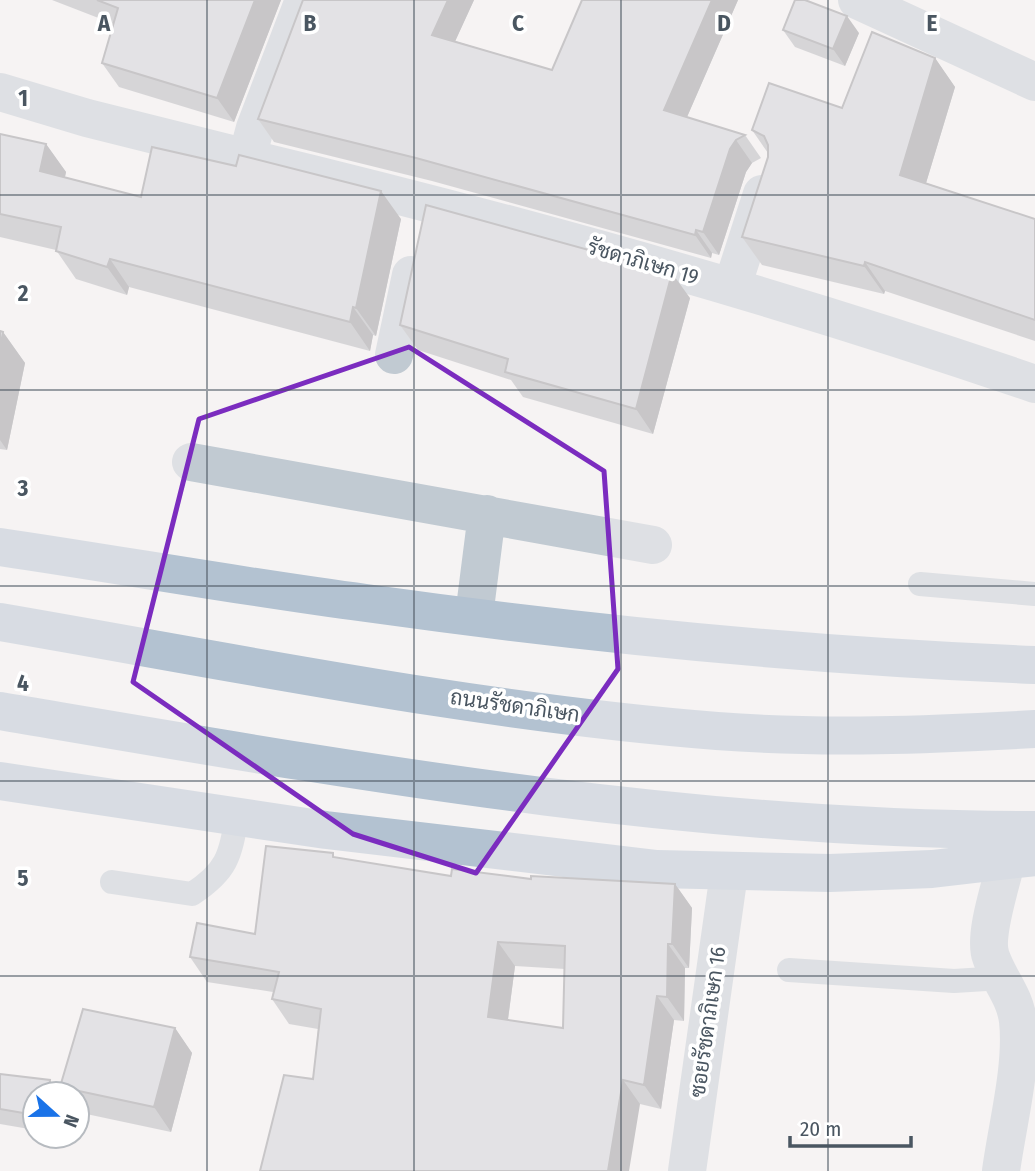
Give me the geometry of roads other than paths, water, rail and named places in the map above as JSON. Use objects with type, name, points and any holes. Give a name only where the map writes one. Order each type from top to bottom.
[{"type":"main road","points":[[0,547],[353,601],[474,616],[690,640],[945,661],[1035,665]]},
{"type":"main road","name":"ถนนรัชดาภิเษก","points":[[0,622],[486,704],[717,731],[838,736],[1035,729]]},
{"type":"main road","points":[[0,711],[340,769],[527,796],[706,816],[1035,830]]},
{"type":"main road","points":[[0,781],[237,816],[657,869],[729,873],[830,873],[1020,859]]},
{"type":"street","points":[[247,158],[255,128],[304,0]]},
{"type":"street","points":[[856,0],[1035,82]]},
{"type":"street","name":"รัชดาภิเษก 19","points":[[0,92],[87,118],[427,202],[819,311],[1035,384]]},
{"type":"street","points":[[732,287],[767,179]]},
{"type":"street","points":[[394,355],[427,202]]},
{"type":"street","points":[[191,462],[653,545]]},
{"type":"street","points":[[474,616],[487,514]]},
{"type":"street","points":[[1001,1171],[1016,1063],[1018,1023],[1013,999],[990,957],[989,943],[1020,859]]},
{"type":"street","name":"ซอยรัชดาภิเษก 16","points":[[687,1171],[729,873]]},
{"type":"lane","points":[[920,584],[1035,594]]},
{"type":"lane","points":[[112,882],[192,894],[217,877],[232,847],[237,816]]},
{"type":"lane","points":[[789,970],[954,981],[1002,978]]}]
